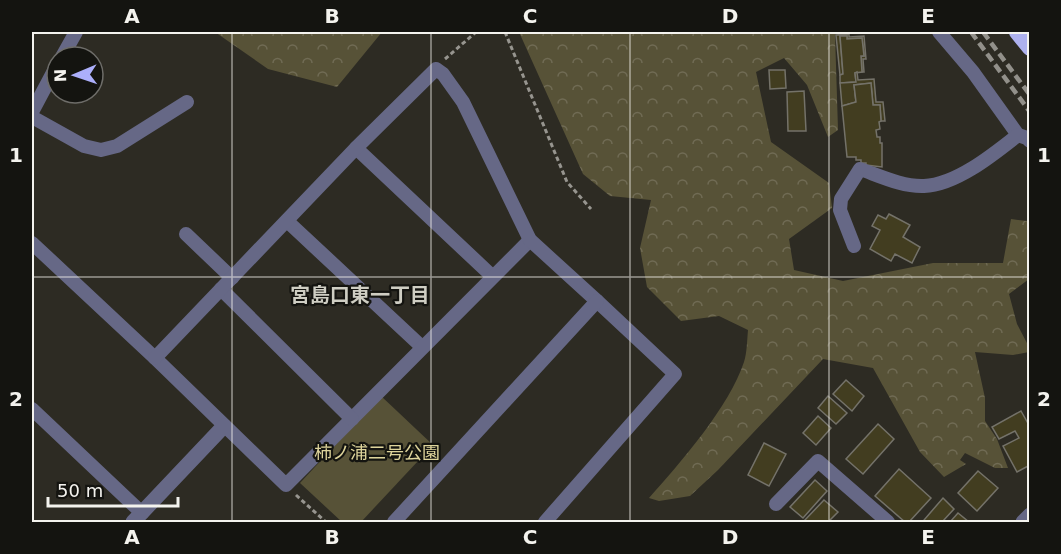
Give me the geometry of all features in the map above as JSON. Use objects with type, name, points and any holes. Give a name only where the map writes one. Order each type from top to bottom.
[{"type":"highway","points":[[1017,32],[1029,48]]},
{"type":"street","points":[[854,246],[840,210],[841,199],[860,169],[908,184],[924,186],[939,184],[960,175],[1024,138],[939,32]]},
{"type":"street","points":[[155,358],[356,148],[436,69],[443,74],[463,102],[530,240],[675,374],[545,522]]},
{"type":"street","points":[[32,112],[45,88]]},
{"type":"street","points":[[32,117],[84,146],[101,150],[117,146],[187,102]]},
{"type":"street","points":[[356,148],[492,276]]},
{"type":"street","points":[[287,221],[422,347]]},
{"type":"street","points":[[186,234],[232,278]]},
{"type":"street","points":[[32,243],[286,485],[530,240]]},
{"type":"street","points":[[221,289],[352,419]]},
{"type":"street","points":[[394,522],[597,301]]},
{"type":"street","points":[[32,409],[142,519],[224,426]]},
{"type":"street","points":[[776,504],[818,461],[888,522]]},
{"type":"street","points":[[1023,522],[1029,515]]},
{"type":"path","points":[[436,69],[476,32]]},
{"type":"path","points":[[505,32],[567,182],[591,209]]},
{"type":"path","points":[[286,485],[326,522]]},
{"type":"green space","points":[[215,32],[382,32],[337,87],[268,69]]},
{"type":"green space","points":[[519,32],[868,32],[835,34],[838,130],[828,137],[807,85],[784,58],[756,72],[771,142],[829,183],[832,208],[789,239],[794,270],[843,281],[933,263],[1003,263],[1011,219],[1027,221],[1030,225],[1029,279],[1009,294],[1017,324],[1029,347],[1029,352],[1013,355],[975,352],[985,398],[985,421],[997,439],[1008,468],[995,468],[965,453],[960,460],[966,464],[944,477],[920,452],[873,368],[823,359],[718,470],[690,496],[659,501],[649,498],[703,433],[727,397],[744,362],[748,330],[719,316],[681,321],[647,287],[640,248],[651,200],[610,196],[583,174]]},
{"type":"green space","name":"柿ノ浦二号公園","points":[[381,396],[433,445],[361,522],[342,522],[300,483]]},
{"type":"building","points":[[849,34],[849,37],[864,36],[866,59],[863,59],[864,72],[862,72],[861,56],[864,56],[862,38],[847,39],[847,36],[840,36],[843,74],[840,75],[836,35]]},
{"type":"building","points":[[840,36],[847,36],[847,39],[862,38],[864,56],[861,56],[862,72],[855,73],[856,82],[840,83],[840,75],[843,74]]},
{"type":"building","points":[[769,70],[785,70],[786,88],[770,89]]},
{"type":"building","points":[[857,72],[858,80],[874,79],[876,102],[883,102],[885,121],[881,121],[880,105],[873,105],[871,83],[854,85],[856,102],[842,106],[840,83],[856,82],[855,73]]},
{"type":"building","points":[[871,83],[873,105],[880,105],[880,129],[876,130],[877,137],[880,137],[880,143],[882,143],[882,167],[866,165],[866,163],[861,163],[861,160],[856,160],[856,157],[847,157],[842,106],[856,102],[854,85]]},
{"type":"building","points":[[804,91],[806,131],[788,131],[787,92]]},
{"type":"building","points":[[889,214],[910,225],[903,237],[920,247],[912,263],[895,254],[891,261],[870,249],[880,230],[872,226],[878,215],[886,219]]},
{"type":"building","points":[[846,380],[864,396],[852,411],[833,394]]},
{"type":"building","points":[[828,396],[847,413],[836,424],[818,408]]},
{"type":"building","points":[[1021,411],[1030,427],[1030,465],[1017,472],[1003,446],[1019,438],[1015,431],[999,439],[992,427]]},
{"type":"building","points":[[818,416],[831,428],[816,445],[803,433]]},
{"type":"building","points":[[878,424],[894,439],[863,474],[846,459]]},
{"type":"building","points":[[764,443],[786,454],[769,486],[748,475]]},
{"type":"building","points":[[899,469],[931,498],[909,522],[905,522],[875,496]]},
{"type":"building","points":[[978,471],[998,488],[977,511],[958,493]]},
{"type":"building","points":[[815,480],[827,491],[803,518],[790,507]]},
{"type":"building","points":[[943,498],[954,509],[942,522],[924,520]]},
{"type":"building","points":[[824,500],[838,512],[828,522],[804,521]]},
{"type":"building","points":[[958,513],[969,522],[950,522]]},
{"type":"railway","points":[[971,32],[1030,112]]},
{"type":"railway","points":[[983,32],[1030,95]]},
{"type":"district","name":"宮島口東一丁目","points":[[360,295]]}]
